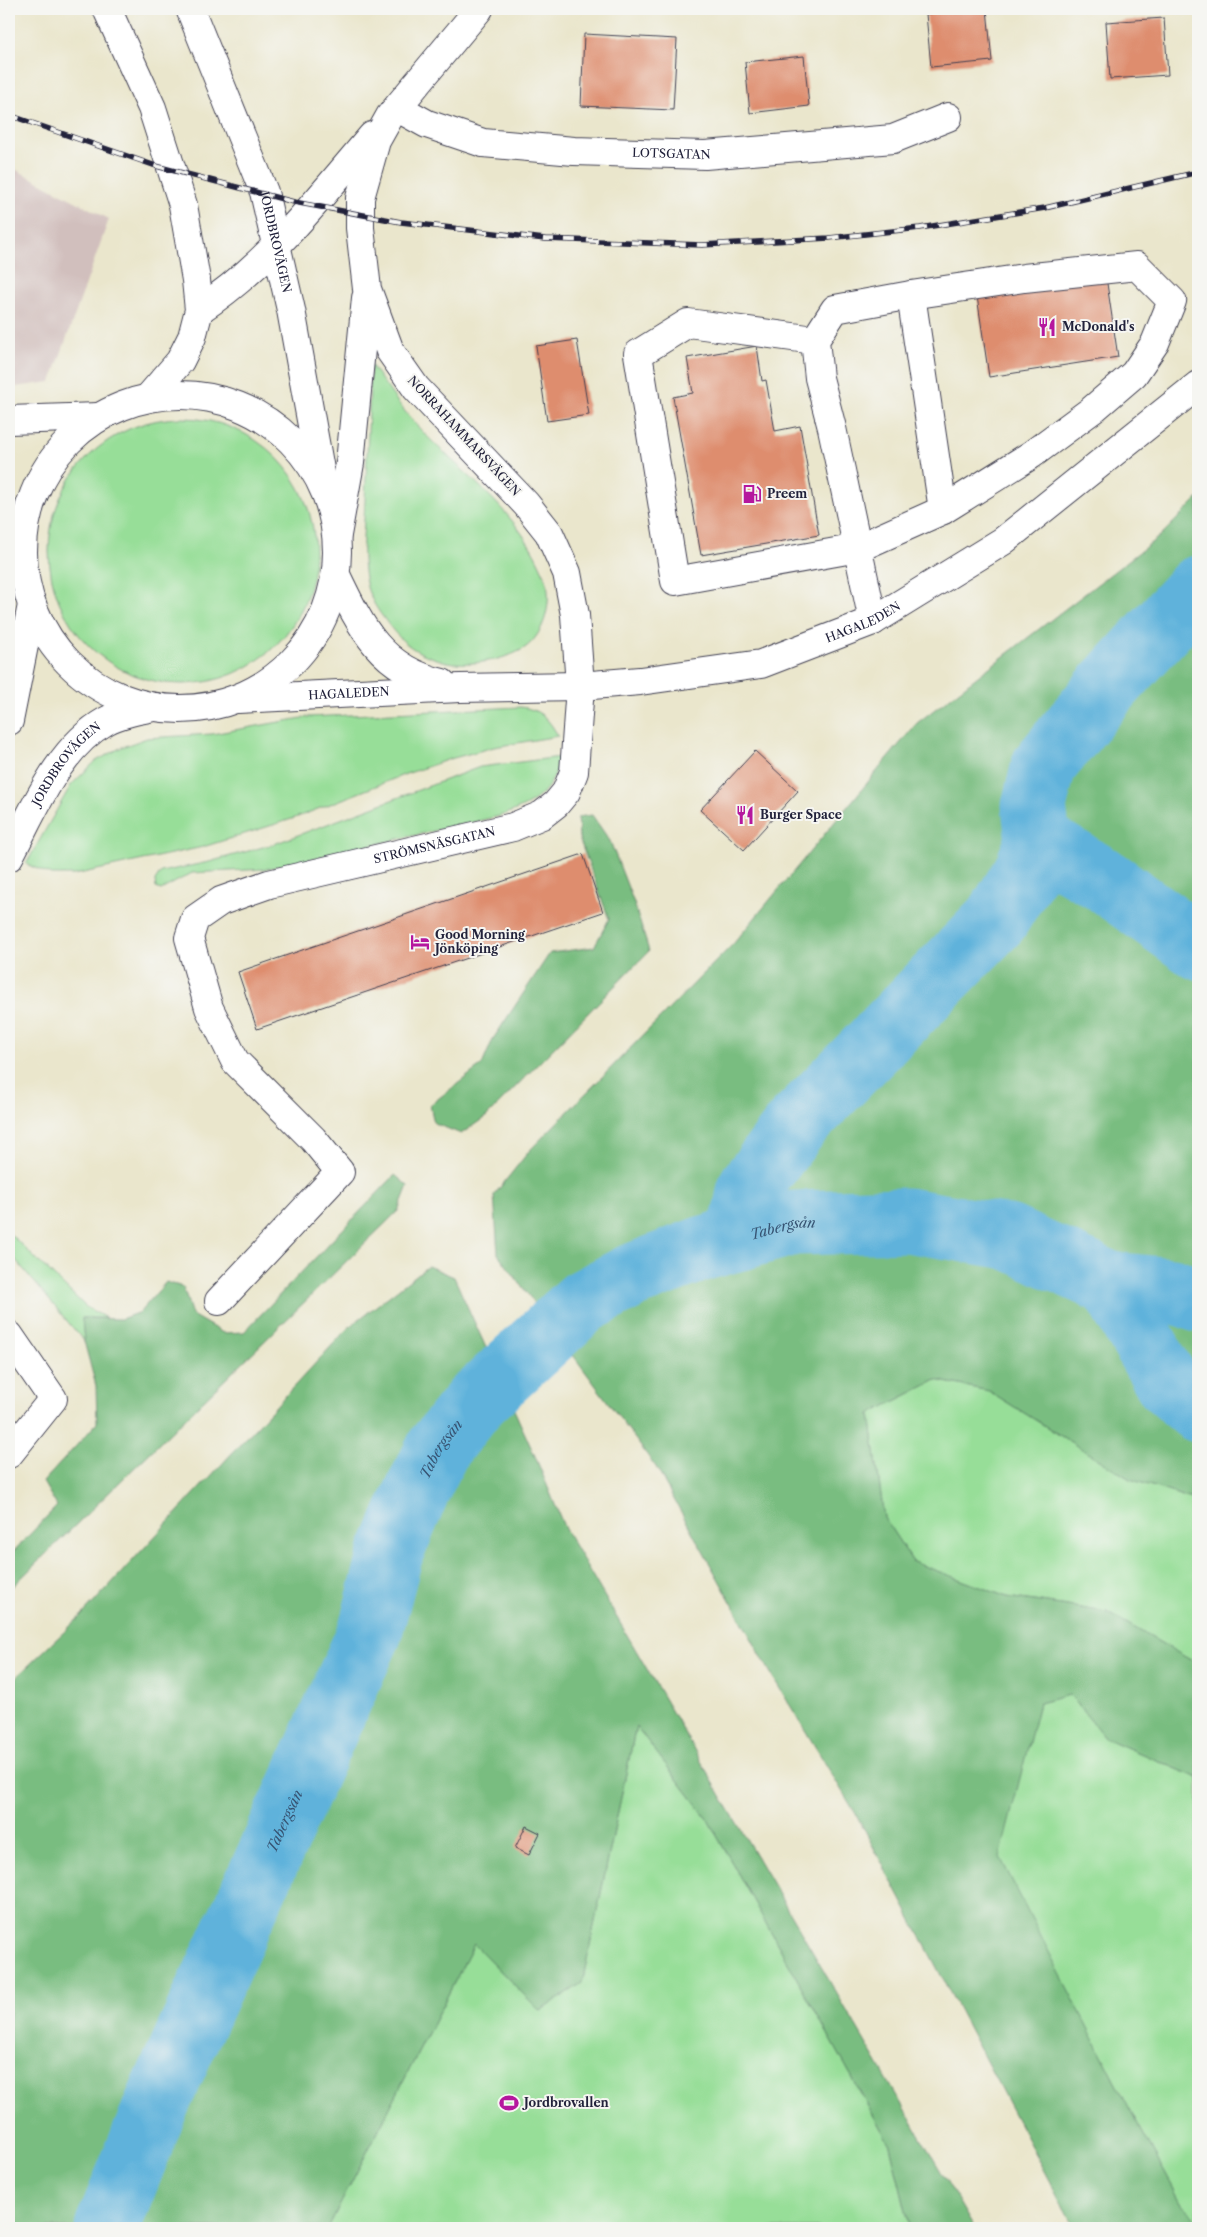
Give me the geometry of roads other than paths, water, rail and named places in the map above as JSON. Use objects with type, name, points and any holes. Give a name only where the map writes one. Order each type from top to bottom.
[{"type":"street","points":[[107,9],[152,108],[184,205],[199,310],[192,337],[180,361],[148,398]]},
{"type":"street","name":"JORDBROVÄGEN","points":[[190,9],[264,192],[291,310],[323,486]]},
{"type":"street","name":"NORRAHAMMARSVÄGEN","points":[[479,9],[394,112],[376,141],[360,198],[360,228],[367,288],[390,351],[416,388],[526,504],[549,533],[567,573],[575,615],[580,686]]},
{"type":"street","points":[[199,310],[230,288],[276,246],[394,112]]},
{"type":"street","name":"LOTSGATAN","points":[[394,112],[483,143],[574,151],[705,155],[893,139],[948,117]]},
{"type":"street","points":[[815,340],[688,323],[638,354],[675,581],[858,548],[944,510],[1030,455],[1092,410],[1134,374],[1155,343],[1172,301],[1137,266],[1024,278],[834,309],[815,340],[819,378],[832,428],[858,548],[873,620]]},
{"type":"street","points":[[337,535],[332,510],[323,486],[310,462],[293,442],[273,425],[251,411],[226,401],[174,394],[122,405],[99,417],[78,432],[60,450],[45,471],[34,494],[26,519],[23,544],[24,575],[32,605],[47,635],[74,667],[93,683],[123,698],[155,707],[197,708],[238,698],[267,683],[298,656],[313,637],[328,607],[336,575],[337,535],[350,463],[367,288]]},
{"type":"street","points":[[912,295],[944,510]]},
{"type":"street","name":"HAGALEDEN","points":[[238,698],[460,688],[580,686],[640,681],[761,664],[873,620],[1003,541],[1198,385]]},
{"type":"street","points":[[9,420],[99,417]]},
{"type":"street","points":[[9,514],[23,544]]},
{"type":"street","name":"HAGALEDEN","points":[[336,575],[359,623],[393,661],[408,672],[460,688]]},
{"type":"street","points":[[9,721],[32,605]]},
{"type":"street","name":"STRÖMSNÄSGATAN","points":[[219,1301],[340,1172],[313,1139],[235,1061],[210,1008],[189,938],[195,919],[221,901],[269,884],[455,842],[512,827],[542,815],[556,804],[566,792],[574,772],[580,686]]},
{"type":"street","name":"JORDBROVÄGEN","points":[[9,857],[51,780],[84,738],[106,721],[130,712],[155,707]]},
{"type":"street","points":[[9,1335],[53,1399],[9,1454]]},
{"type":"waterway","points":[[740,1238],[750,1187],[798,1123],[997,919],[1025,873],[1038,841],[1034,806],[1044,765],[1105,690],[1198,588]]},
{"type":"waterway","points":[[1038,841],[1107,882],[1198,947]]},
{"type":"waterway","name":"Tabergsån","points":[[107,2228],[156,2106],[370,1632],[391,1553],[418,1489],[439,1447],[475,1402],[583,1302],[632,1276],[704,1248],[794,1223],[907,1220],[1008,1237],[1111,1284],[1172,1290],[1198,1300]]},
{"type":"waterway","points":[[1111,1284],[1168,1384],[1198,1410]]},
{"type":"railway","points":[[9,115],[156,166],[294,202],[401,222],[545,239],[702,245],[829,238],[920,228],[1045,208],[1198,172]]},
{"type":"place","name":"McDonald's","points":[[1047,327]]},
{"type":"place","name":"Preem","points":[[752,494]]},
{"type":"place","name":"Burger Space","points":[[745,815]]},
{"type":"place","name":"Good Morning Jönköping","points":[[420,942]]},
{"type":"place","name":"Jordbrovallen","points":[[509,2103]]}]
